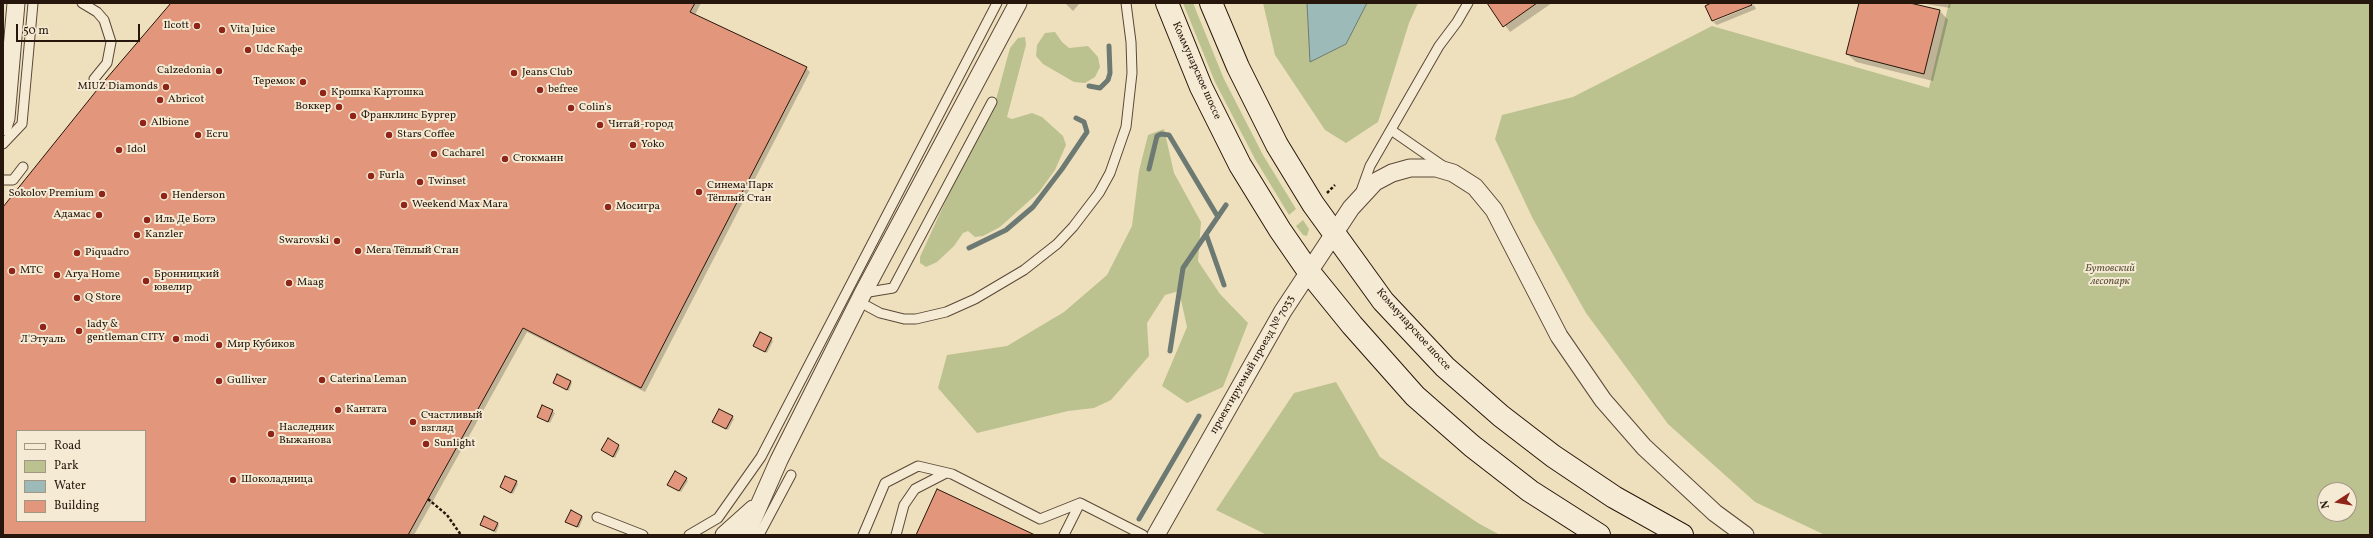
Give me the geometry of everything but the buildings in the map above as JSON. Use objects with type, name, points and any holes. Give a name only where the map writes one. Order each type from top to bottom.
[{"type":"main road","name":"Коммунарское шоссе","points":[[1167,3],[1201,87],[1240,165],[1280,230],[1309,272],[1352,325],[1415,396],[1472,446],[1530,491],[1599,535]]},
{"type":"main road","name":"Коммунарское шоссе","points":[[1211,3],[1238,67],[1263,120],[1313,204],[1383,301],[1445,367],[1501,416],[1553,456],[1602,488],[1682,535]]},
{"type":"street","points":[[3,127],[6,118],[16,3]]},
{"type":"street","points":[[746,535],[759,503],[1018,3]]},
{"type":"street","name":"проектируемый проезд № 7033","points":[[1156,535],[1283,311],[1333,233],[1358,199],[1375,182],[1392,173],[1410,168],[1436,168],[1453,173],[1475,187],[1494,210],[1558,336],[1603,400],[1644,447],[1715,513],[1745,535]]},
{"type":"street","points":[[724,535],[759,503]]},
{"type":"lane","points":[[3,144],[22,124],[33,3]]},
{"type":"lane","points":[[82,3],[97,12],[104,20],[111,42],[107,64],[94,79]]},
{"type":"lane","points":[[689,535],[718,518],[761,457],[997,3]]},
{"type":"lane","points":[[992,102],[893,288],[865,299],[880,313],[904,319],[916,319],[946,312],[975,299],[1024,270],[1057,244],[1073,227],[1099,193],[1110,172],[1126,127],[1132,73],[1131,42],[1126,3]]},
{"type":"lane","points":[[1358,199],[1370,166],[1439,46],[1468,3]]},
{"type":"lane","points":[[1391,130],[1453,173]]},
{"type":"lane","points":[[3,180],[13,180],[23,167]]},
{"type":"lane","points":[[863,535],[885,483],[918,466],[946,473],[1040,519],[1080,502]]},
{"type":"lane","points":[[896,535],[904,505],[915,488],[946,473]]},
{"type":"lane","points":[[759,535],[791,475]]},
{"type":"lane","points":[[1064,535],[1080,502]]},
{"type":"lane","points":[[1080,502],[1143,535]]},
{"type":"lane","points":[[597,517],[643,535]]},
{"type":"path","points":[[428,499],[447,515],[461,535]]},
{"type":"green space","points":[[1183,3],[1193,3],[1224,79],[1263,155],[1296,209],[1289,215],[1255,159],[1215,82]]},
{"type":"green space","points":[[1263,3],[1307,3],[1310,61],[1346,44],[1367,3],[1418,3],[1409,23],[1378,122],[1346,143],[1325,130],[1275,55]]},
{"type":"green space","name":"Бутовский лесопарк","points":[[1949,3],[2370,3],[2370,535],[1825,535],[1755,502],[1668,424],[1586,313],[1533,219],[1495,139],[1502,115],[1573,97],[1712,26],[1929,88]]},
{"type":"green space","points":[[1055,32],[1062,42],[1069,48],[1088,46],[1098,57],[1100,67],[1095,77],[1085,83],[1074,82],[1043,64],[1036,56],[1037,45],[1045,33]]},
{"type":"green space","points":[[1025,37],[1026,45],[1007,117],[1012,119],[1032,113],[1042,117],[1063,136],[1066,145],[1055,170],[1039,192],[1000,227],[983,236],[975,237],[968,231],[963,233],[954,246],[937,262],[926,267],[920,263],[920,257],[967,154],[992,114],[1010,48],[1018,38]]},
{"type":"green space","points":[[1164,129],[1174,173],[1201,222],[1198,261],[1220,294],[1248,323],[1223,387],[1187,403],[1162,386],[1187,327],[1179,291],[1165,295],[1147,323],[1149,356],[1111,400],[1094,408],[1068,411],[977,433],[938,388],[947,355],[1007,346],[1064,312],[1107,275],[1132,226],[1139,171],[1148,135]]},
{"type":"green space","points":[[1303,220],[1309,229],[1307,236],[1303,235],[1296,226]]},
{"type":"green space","points":[[1336,382],[1380,457],[1478,523],[1500,535],[1267,535],[1216,510],[1294,393]]},
{"type":"water","points":[[1307,3],[1367,3],[1346,44],[1310,62]]},
{"type":"waterway","points":[[1089,86],[1100,88],[1108,80],[1110,73],[1109,46]]},
{"type":"waterway","points":[[969,248],[1006,230],[1033,207],[1062,169],[1087,132],[1084,122],[1076,118]]},
{"type":"waterway","points":[[1149,169],[1157,136],[1161,134],[1169,135],[1218,217]]},
{"type":"waterway","points":[[1170,351],[1183,268],[1226,205]]},
{"type":"waterway","points":[[1206,234],[1224,285]]},
{"type":"waterway","points":[[1139,519],[1199,416]]},
{"type":"place","name":"Ilcott","points":[[197,26]]},
{"type":"place","name":"Vita Juice","points":[[222,30]]},
{"type":"place","name":"Udc Кафе","points":[[248,50]]},
{"type":"place","name":"Calzedonia","points":[[219,71]]},
{"type":"place","name":"Jeans Club","points":[[514,73]]},
{"type":"place","name":"Теремок","points":[[303,82]]},
{"type":"place","name":"MIUZ Diamonds","points":[[166,87]]},
{"type":"place","name":"befree","points":[[540,90]]},
{"type":"place","name":"Крошка Картошка","points":[[323,93]]},
{"type":"place","name":"Abricot","points":[[160,100]]},
{"type":"place","name":"Воккер","points":[[339,107]]},
{"type":"place","name":"Colin's","points":[[571,108]]},
{"type":"place","name":"Франклинс Бургер","points":[[353,116]]},
{"type":"place","name":"Albione","points":[[143,123]]},
{"type":"place","name":"Читай-город","points":[[600,125]]},
{"type":"place","name":"Ecru","points":[[198,135]]},
{"type":"place","name":"Stars Coffee","points":[[389,135]]},
{"type":"place","name":"Yoko","points":[[633,145]]},
{"type":"place","name":"Idol","points":[[119,150]]},
{"type":"place","name":"Cacharel","points":[[434,154]]},
{"type":"place","name":"Стокманн","points":[[505,159]]},
{"type":"place","name":"Furla","points":[[371,176]]},
{"type":"place","name":"Twinset","points":[[420,182]]},
{"type":"place","name":"Синема Парк Тёплый Стан","points":[[699,192]]},
{"type":"place","name":"Sokolov Premium","points":[[102,194]]},
{"type":"place","name":"Henderson","points":[[164,196]]},
{"type":"place","name":"Weekend Max Mara","points":[[404,205]]},
{"type":"place","name":"Мосигра","points":[[608,207]]},
{"type":"place","name":"Адамас","points":[[99,215]]},
{"type":"place","name":"Иль Де Ботэ","points":[[147,220]]},
{"type":"place","name":"Kanzler","points":[[137,235]]},
{"type":"place","name":"Swarovski","points":[[337,241]]},
{"type":"place","name":"Мега Тёплый Cтан","points":[[358,251]]},
{"type":"place","name":"Piquadro","points":[[77,253]]},
{"type":"place","name":"МТС","points":[[12,271]]},
{"type":"place","name":"Arya Home","points":[[57,275]]},
{"type":"place","name":"Бронницкий ювелир","points":[[146,281]]},
{"type":"place","name":"Maag","points":[[289,283]]},
{"type":"place","name":"Q Store","points":[[77,298]]},
{"type":"place","name":"Л'Этуаль","points":[[43,327]]},
{"type":"place","name":"lady & gentleman CITY","points":[[79,331]]},
{"type":"place","name":"modi","points":[[176,339]]},
{"type":"place","name":"Мир Кубиков","points":[[219,345]]},
{"type":"place","name":"Caterina Leman","points":[[322,380]]},
{"type":"place","name":"Gulliver","points":[[219,381]]},
{"type":"place","name":"Кантата","points":[[338,410]]},
{"type":"place","name":"Счастливый взгляд","points":[[413,422]]},
{"type":"place","name":"Наследник Выжанова","points":[[271,434]]},
{"type":"place","name":"Sunlight","points":[[426,444]]},
{"type":"place","name":"Шоколадница","points":[[233,480]]}]
